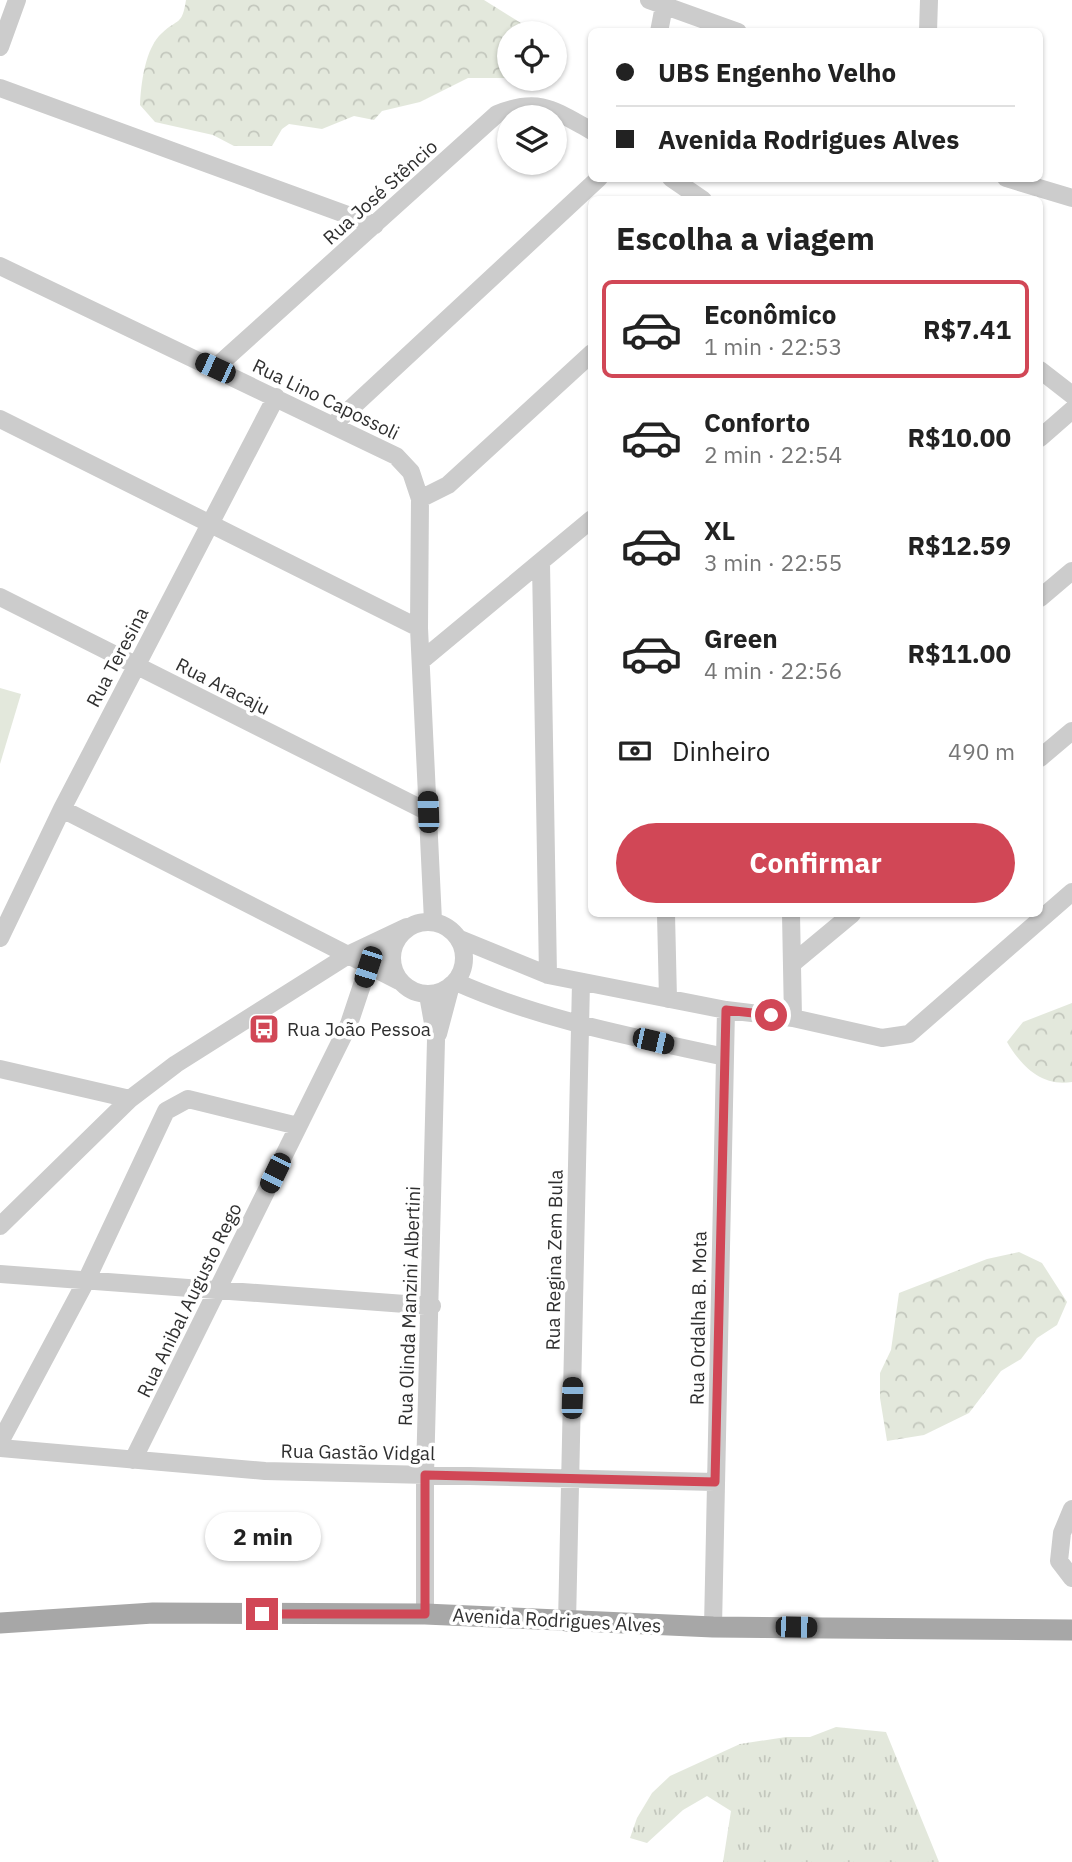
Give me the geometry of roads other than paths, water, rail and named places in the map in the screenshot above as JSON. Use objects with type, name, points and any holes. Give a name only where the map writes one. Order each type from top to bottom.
[{"type":"main road","name":"Avenida Rodrigues Alves","points":[[0,1623],[153,1613],[425,1614],[567,1623],[713,1627],[1072,1630]]},
{"type":"street","points":[[0,47],[17,0]]},
{"type":"street","points":[[928,28],[929,0]]},
{"type":"street","points":[[659,28],[657,3],[727,28]]},
{"type":"street","points":[[0,88],[376,225]]},
{"type":"street","name":"Rua José Stêncio","points":[[215,368],[496,114],[520,105],[537,105],[552,109],[588,129]]},
{"type":"street","points":[[332,425],[595,182]]},
{"type":"street","points":[[677,182],[697,196]]},
{"type":"street","points":[[1019,182],[1072,198]]},
{"type":"street","name":"Rua Lino Capossoli","points":[[0,266],[396,456],[411,471],[420,499],[419,628],[433,921]]},
{"type":"street","points":[[420,499],[448,485],[588,357]]},
{"type":"street","points":[[1043,372],[1072,395]]},
{"type":"street","name":"Rua Teresina","points":[[0,938],[62,809],[276,397]]},
{"type":"street","points":[[1043,435],[1072,410]]},
{"type":"street","points":[[0,419],[209,526],[419,628]]},
{"type":"street","points":[[421,661],[588,522]]},
{"type":"street","points":[[541,563],[548,975]]},
{"type":"street","points":[[1043,595],[1072,570]]},
{"type":"street","name":"Rua Aracaju","points":[[0,597],[428,812]]},
{"type":"street","points":[[1043,755],[1072,731]]},
{"type":"street","points":[[62,809],[350,954],[412,991],[428,995],[444,991],[454,983],[463,968],[464,953],[460,939]]},
{"type":"street","points":[[0,1226],[130,1100],[176,1064],[350,954],[433,921],[449,927],[460,939],[548,975],[726,1010],[793,1018],[882,1038],[908,1034],[1072,892]]},
{"type":"street","points":[[666,917],[668,999]]},
{"type":"street","points":[[791,917],[793,1018]]},
{"type":"street","points":[[793,963],[848,917]]},
{"type":"street","points":[[399,981],[391,966],[391,950],[402,932]]},
{"type":"street","name":"Rua Anibal Augusto Rego","points":[[133,1460],[349,1024],[368,967],[402,932]]},
{"type":"street","name":"Rua Regina Zem Bula","points":[[567,1623],[581,982]]},
{"type":"street","points":[[454,983],[580,1025],[725,1057]]},
{"type":"street","name":"Rua Olinda Manzini Albertini","points":[[436,1040],[454,983]]},
{"type":"street","name":"Rua Olinda Manzini Albertini","points":[[425,1614],[425,1475],[432,1306],[436,1040],[428,995]]},
{"type":"street","name":"Rua Ordalha B. Mota","points":[[713,1627],[726,1010]]},
{"type":"street","points":[[0,1069],[130,1100]]},
{"type":"street","points":[[0,1442],[86,1281],[166,1111],[188,1099],[298,1126]]},
{"type":"street","points":[[0,1274],[432,1306]]},
{"type":"street","name":"Rua Gastão Vidgal","points":[[0,1448],[265,1471],[715,1482]]},
{"type":"street","points":[[1070,1577],[1059,1561],[1062,1533],[1072,1508]]},
{"type":"place","name":"Rua João Pessoa","points":[[264,1029]]}]
